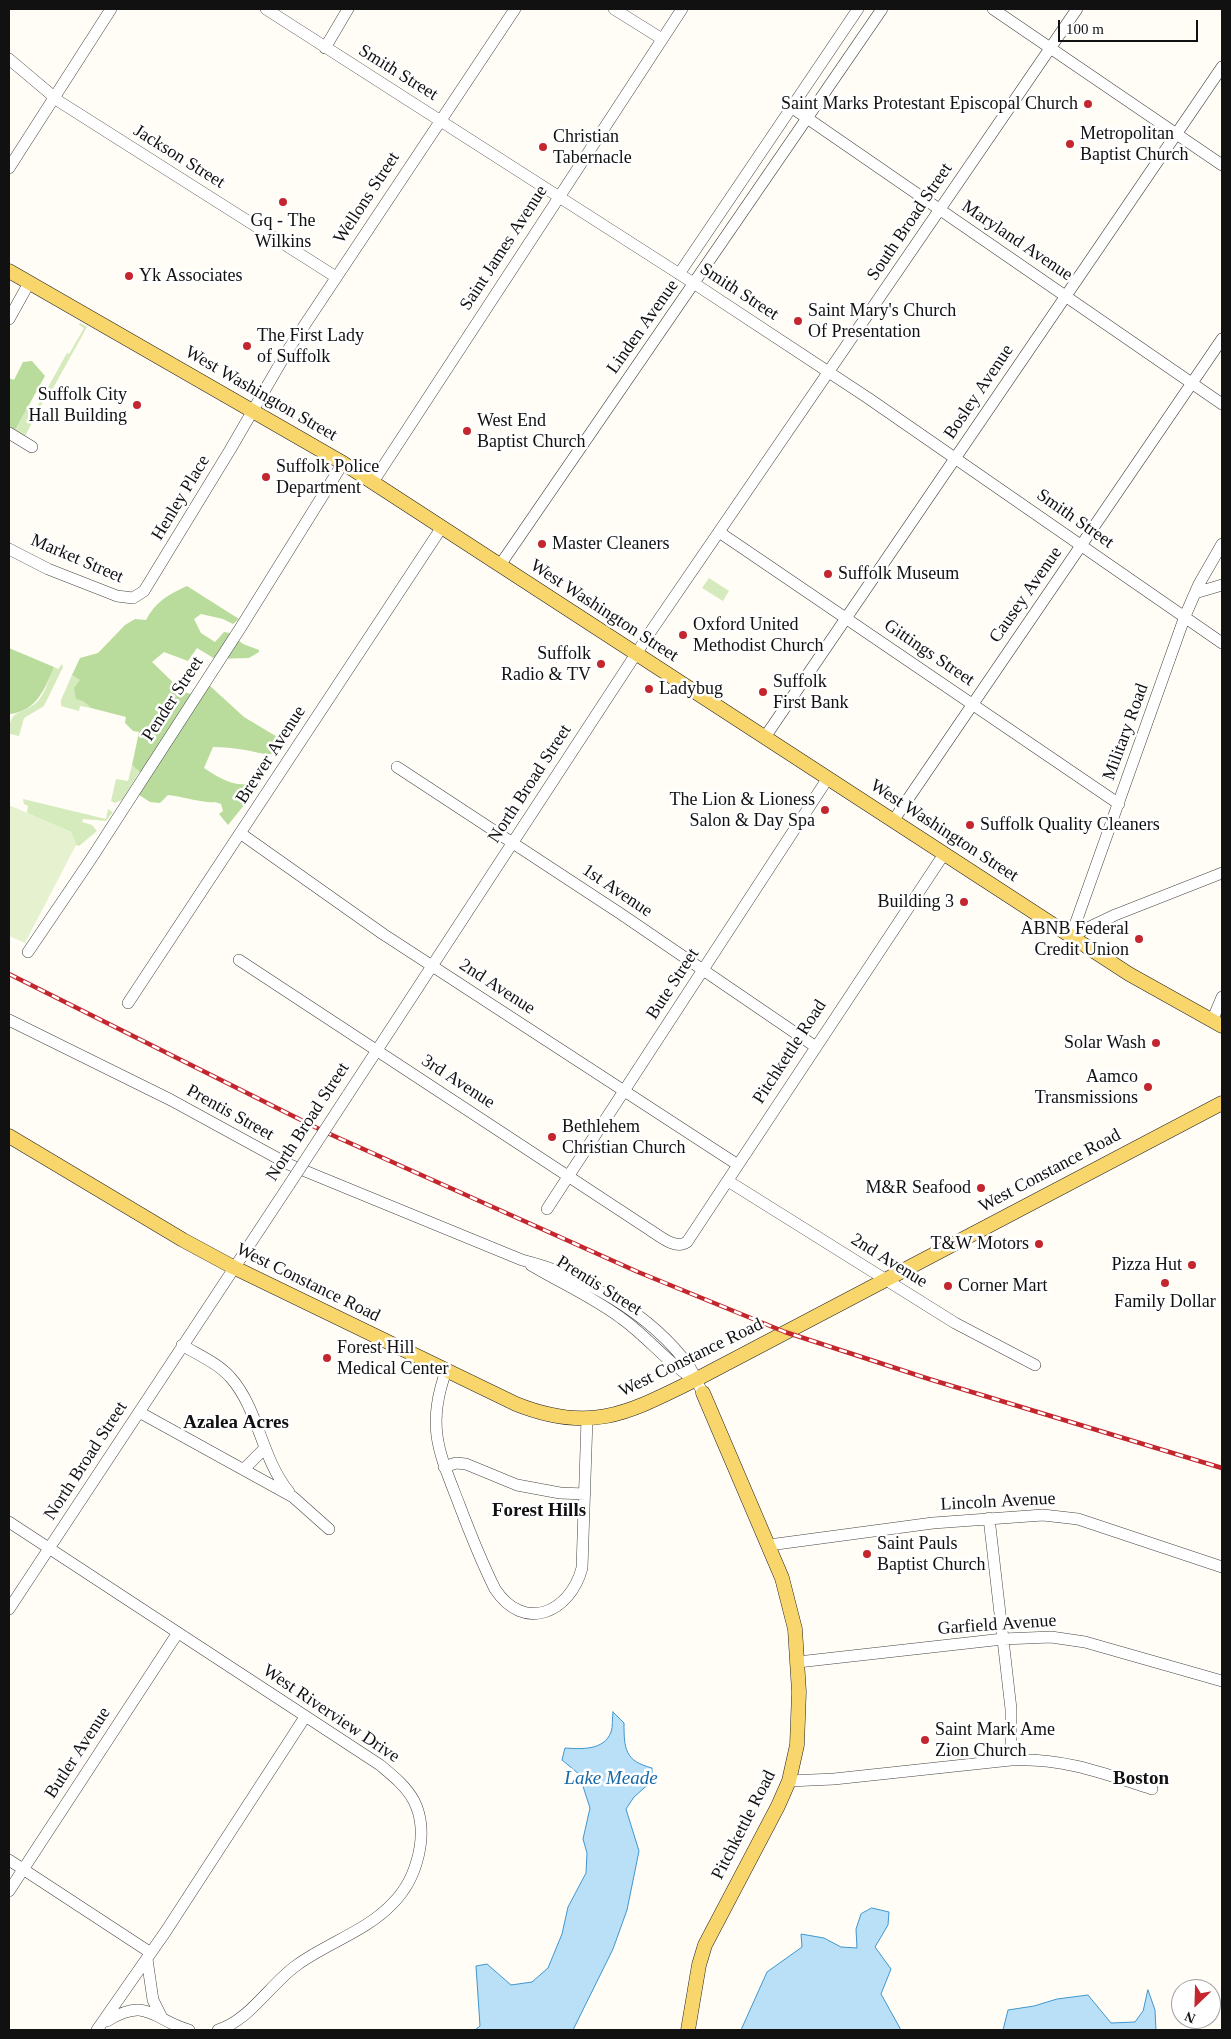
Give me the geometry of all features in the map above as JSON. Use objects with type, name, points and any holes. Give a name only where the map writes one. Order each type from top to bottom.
[{"type":"main road","name":"West Washington Street","points":[[9,271],[343,463],[1151,988],[1217,1024]]},
{"type":"main road","name":"West Constance Road","points":[[9,1136],[233,1268],[446,1371],[534,1411],[553,1416],[587,1419],[619,1414],[638,1408],[695,1380],[1222,1103]]},
{"type":"main road","name":"Pitchkettle Road","points":[[688,2030],[697,1971],[705,1945],[778,1806],[788,1781],[796,1745],[798,1662],[791,1606],[769,1545],[703,1393]]},
{"type":"street","points":[[9,168],[111,9]]},
{"type":"street","name":"Smith Street","points":[[266,9],[695,284],[828,372],[956,458],[1222,643]]},
{"type":"street","points":[[325,48],[348,9]]},
{"type":"street","name":"Wellons Street","points":[[253,410],[288,350],[515,9]]},
{"type":"street","points":[[614,9],[662,39]]},
{"type":"street","name":"Saint James Avenue","points":[[373,482],[682,9]]},
{"type":"street","name":"Linden Avenue","points":[[679,274],[858,9]]},
{"type":"street","name":"Linden Avenue","points":[[500,565],[686,291],[695,284],[882,9]]},
{"type":"street","points":[[993,9],[1222,166]]},
{"type":"street","name":"South Broad Street","points":[[636,654],[1077,9]]},
{"type":"street","name":"Jackson Street","points":[[9,59],[55,98],[336,277]]},
{"type":"street","name":"Bosley Avenue","points":[[765,738],[1222,68]]},
{"type":"street","name":"Maryland Avenue","points":[[791,107],[1222,404]]},
{"type":"street","points":[[9,319],[29,282]]},
{"type":"street","name":"Causey Avenue","points":[[893,821],[1222,339]]},
{"type":"street","name":"Henley Place","points":[[133,598],[144,591],[149,585],[253,410]]},
{"type":"street","points":[[9,433],[32,447]]},
{"type":"street","name":"Pender Street","points":[[28,952],[91,859],[241,627],[343,463]]},
{"type":"street","name":"Brewer Avenue","points":[[128,1003],[442,527]]},
{"type":"street","name":"Gittings Street","points":[[719,532],[1119,804]]},
{"type":"street","name":"Military Road","points":[[1071,936],[1185,616],[1195,593],[1222,544]]},
{"type":"street","name":"Market Street","points":[[9,549],[48,569],[103,591],[125,598],[133,598]]},
{"type":"street","points":[[1195,593],[1222,585]]},
{"type":"street","name":"North Broad Street","points":[[9,1609],[636,654]]},
{"type":"street","name":"1st Avenue","points":[[397,767],[816,1047]]},
{"type":"street","name":"Bute Street","points":[[547,1210],[828,778]]},
{"type":"street","name":"2nd Avenue","points":[[240,833],[431,965],[738,1165]]},
{"type":"street","name":"Pitchkettle Road","points":[[658,1234],[678,1246],[687,1242],[944,854]]},
{"type":"street","points":[[1071,936],[1115,916],[1222,873]]},
{"type":"street","name":"3rd Avenue","points":[[239,960],[658,1234]]},
{"type":"street","points":[[1217,1024],[1222,997]]},
{"type":"street","name":"Prentis Street","points":[[9,1020],[138,1083],[308,1173],[522,1260],[561,1270],[615,1300],[665,1340],[690,1368],[695,1380]]},
{"type":"street","name":"2nd Avenue","points":[[728,1181],[955,1323],[1035,1365]]},
{"type":"street","points":[[182,1345],[219,1368],[237,1386],[274,1471],[293,1497]]},
{"type":"street","points":[[446,1371],[437,1403],[436,1420],[436,1438],[444,1467],[477,1552],[495,1589],[508,1604],[529,1612],[547,1612],[558,1607],[574,1590],[579,1579],[582,1568],[587,1419]]},
{"type":"street","name":"Pitchkettle Road","points":[[695,1380],[703,1393]]},
{"type":"street","points":[[138,1412],[293,1497],[329,1529]]},
{"type":"street","points":[[244,1469],[265,1448]]},
{"type":"street","points":[[444,1467],[456,1463],[466,1464],[518,1485],[541,1490],[585,1494]]},
{"type":"street","name":"Lincoln Avenue","points":[[769,1545],[838,1534],[989,1518],[1043,1515],[1078,1519],[1222,1567]]},
{"type":"street","points":[[989,1518],[1011,1709],[1012,1760]]},
{"type":"street","name":"West Riverview Drive","points":[[9,1522],[177,1634],[380,1765],[403,1786],[414,1800],[420,1822],[420,1842],[417,1861],[410,1879],[393,1904],[353,1932],[296,1966],[236,2020],[218,2030]]},
{"type":"street","name":"Butler Avenue","points":[[9,1891],[177,1634]]},
{"type":"street","name":"Garfield Avenue","points":[[798,1662],[1004,1639],[1051,1637],[1070,1639],[1222,1680]]},
{"type":"street","points":[[99,2028],[149,1956],[304,1717]]},
{"type":"street","points":[[788,1781],[834,1779],[1012,1760],[1062,1762],[1152,1789]]},
{"type":"street","points":[[9,1860],[149,1956]]},
{"type":"street","points":[[149,1956],[153,2000],[162,2018]]},
{"type":"street","points":[[99,2028],[122,2011],[135,2009],[148,2011],[189,2030]]},
{"type":"green space","points":[[80,323],[87,327],[52,390],[53,393],[47,395],[25,436],[15,430],[29,405],[36,409],[67,353],[69,354],[84,328],[79,325]]},
{"type":"green space","points":[[32,361],[45,376],[15,430],[9,426],[9,378],[14,380],[23,362]]},
{"type":"green space","points":[[709,578],[729,591],[723,601],[702,588]]},
{"type":"green space","points":[[187,586],[239,619],[233,624],[223,619],[201,614],[194,619],[201,633],[215,642],[224,632],[230,633],[243,644],[259,650],[259,652],[249,658],[215,659],[197,648],[188,661],[164,652],[152,662],[183,692],[200,696],[209,685],[244,717],[284,741],[282,747],[274,754],[213,747],[204,768],[227,781],[240,784],[253,783],[258,788],[228,825],[219,814],[223,811],[221,804],[168,795],[160,803],[150,802],[136,793],[146,777],[132,765],[139,732],[133,731],[125,723],[126,717],[91,708],[83,701],[76,699],[74,688],[80,680],[72,675],[80,658],[98,653],[125,625],[135,619],[146,620],[163,599]]},
{"type":"green space","points":[[9,648],[54,667],[43,691],[33,704],[26,709],[9,714]]},
{"type":"green space","points":[[62,664],[63,667],[44,706],[24,718],[19,736],[10,734],[9,736],[9,727],[13,717],[39,700],[54,667],[58,669]]},
{"type":"green space","points":[[72,675],[81,680],[83,701],[91,708],[80,706],[79,711],[61,706],[61,700]]},
{"type":"green space","points":[[132,765],[140,771],[122,800],[115,803],[111,801],[116,779],[128,781]]},
{"type":"green space","points":[[23,799],[106,819],[108,809],[113,812],[106,821],[83,819],[82,822],[92,825],[97,831],[79,846],[76,845],[71,832],[27,813],[28,806],[24,804]]},
{"type":"green space","points":[[9,805],[71,832],[76,845],[25,943],[9,936]]},
{"type":"water","name":"Lake Meade","points":[[613,1712],[624,1723],[628,1753],[636,1762],[652,1768],[652,1781],[634,1797],[626,1809],[639,1851],[627,1910],[613,1949],[573,2030],[475,2030],[480,2026],[476,1966],[487,1964],[511,1985],[532,1982],[548,1968],[562,1934],[568,1907],[586,1873],[587,1853],[583,1839],[590,1808],[579,1774],[562,1760],[565,1748],[591,1748],[603,1743],[611,1732]]},
{"type":"water","points":[[872,1908],[889,1912],[888,1925],[875,1947],[891,1969],[881,1994],[901,2030],[741,2030],[767,1972],[802,1947],[801,1934],[824,1938],[841,1947],[857,1948],[856,1929],[861,1914]]},
{"type":"water","points":[[1148,1990],[1155,2010],[1156,2030],[1003,2030],[1008,2010],[1034,2006],[1057,1999],[1088,1995],[1111,2023],[1135,2022],[1143,2011]]},
{"type":"railway","points":[[9,974],[323,1131],[638,1272],[785,1332],[929,1379],[1222,1468]]},
{"type":"place","name":"Saint Marks Protestant Episcopal Church","points":[[1088,104]]},
{"type":"place","name":"Metropolitan Baptist Church","points":[[1070,144]]},
{"type":"place","name":"Christian Tabernacle","points":[[543,147]]},
{"type":"place","name":"Gq - The Wilkins","points":[[283,202]]},
{"type":"place","name":"Yk Associates","points":[[129,276]]},
{"type":"place","name":"Saint Mary's Church Of Presentation","points":[[798,321]]},
{"type":"place","name":"The First Lady of Suffolk","points":[[247,346]]},
{"type":"place","name":"Suffolk City Hall Building","points":[[137,405]]},
{"type":"place","name":"West End Baptist Church","points":[[467,431]]},
{"type":"place","name":"Suffolk Police Department","points":[[266,477]]},
{"type":"place","name":"Master Cleaners","points":[[542,544]]},
{"type":"place","name":"Suffolk Museum","points":[[828,574]]},
{"type":"place","name":"Oxford United Methodist Church","points":[[683,635]]},
{"type":"place","name":"Suffolk Radio & TV","points":[[601,664]]},
{"type":"place","name":"Ladybug","points":[[649,689]]},
{"type":"place","name":"Suffolk First Bank","points":[[763,692]]},
{"type":"place","name":"The Lion & Lioness Salon & Day Spa","points":[[825,810]]},
{"type":"place","name":"Suffolk Quality Cleaners","points":[[970,825]]},
{"type":"place","name":"Building 3","points":[[964,902]]},
{"type":"place","name":"ABNB Federal Credit Union","points":[[1139,939]]},
{"type":"place","name":"Solar Wash","points":[[1156,1043]]},
{"type":"place","name":"Aamco Transmissions","points":[[1148,1087]]},
{"type":"place","name":"Bethlehem Christian Church","points":[[552,1137]]},
{"type":"place","name":"M&R Seafood","points":[[981,1188]]},
{"type":"place","name":"T&W Motors","points":[[1039,1244]]},
{"type":"place","name":"Pizza Hut","points":[[1192,1265]]},
{"type":"place","name":"Family Dollar","points":[[1165,1283]]},
{"type":"place","name":"Corner Mart","points":[[948,1286]]},
{"type":"place","name":"Forest Hill Medical Center","points":[[327,1358]]},
{"type":"place","name":"Saint Pauls Baptist Church","points":[[867,1554]]},
{"type":"place","name":"Saint Mark Ame Zion Church","points":[[925,1740]]},
{"type":"district","name":"Azalea Acres","points":[[236,1423]]},
{"type":"district","name":"Forest Hills","points":[[539,1511]]},
{"type":"district","name":"Boston","points":[[1141,1779]]}]
